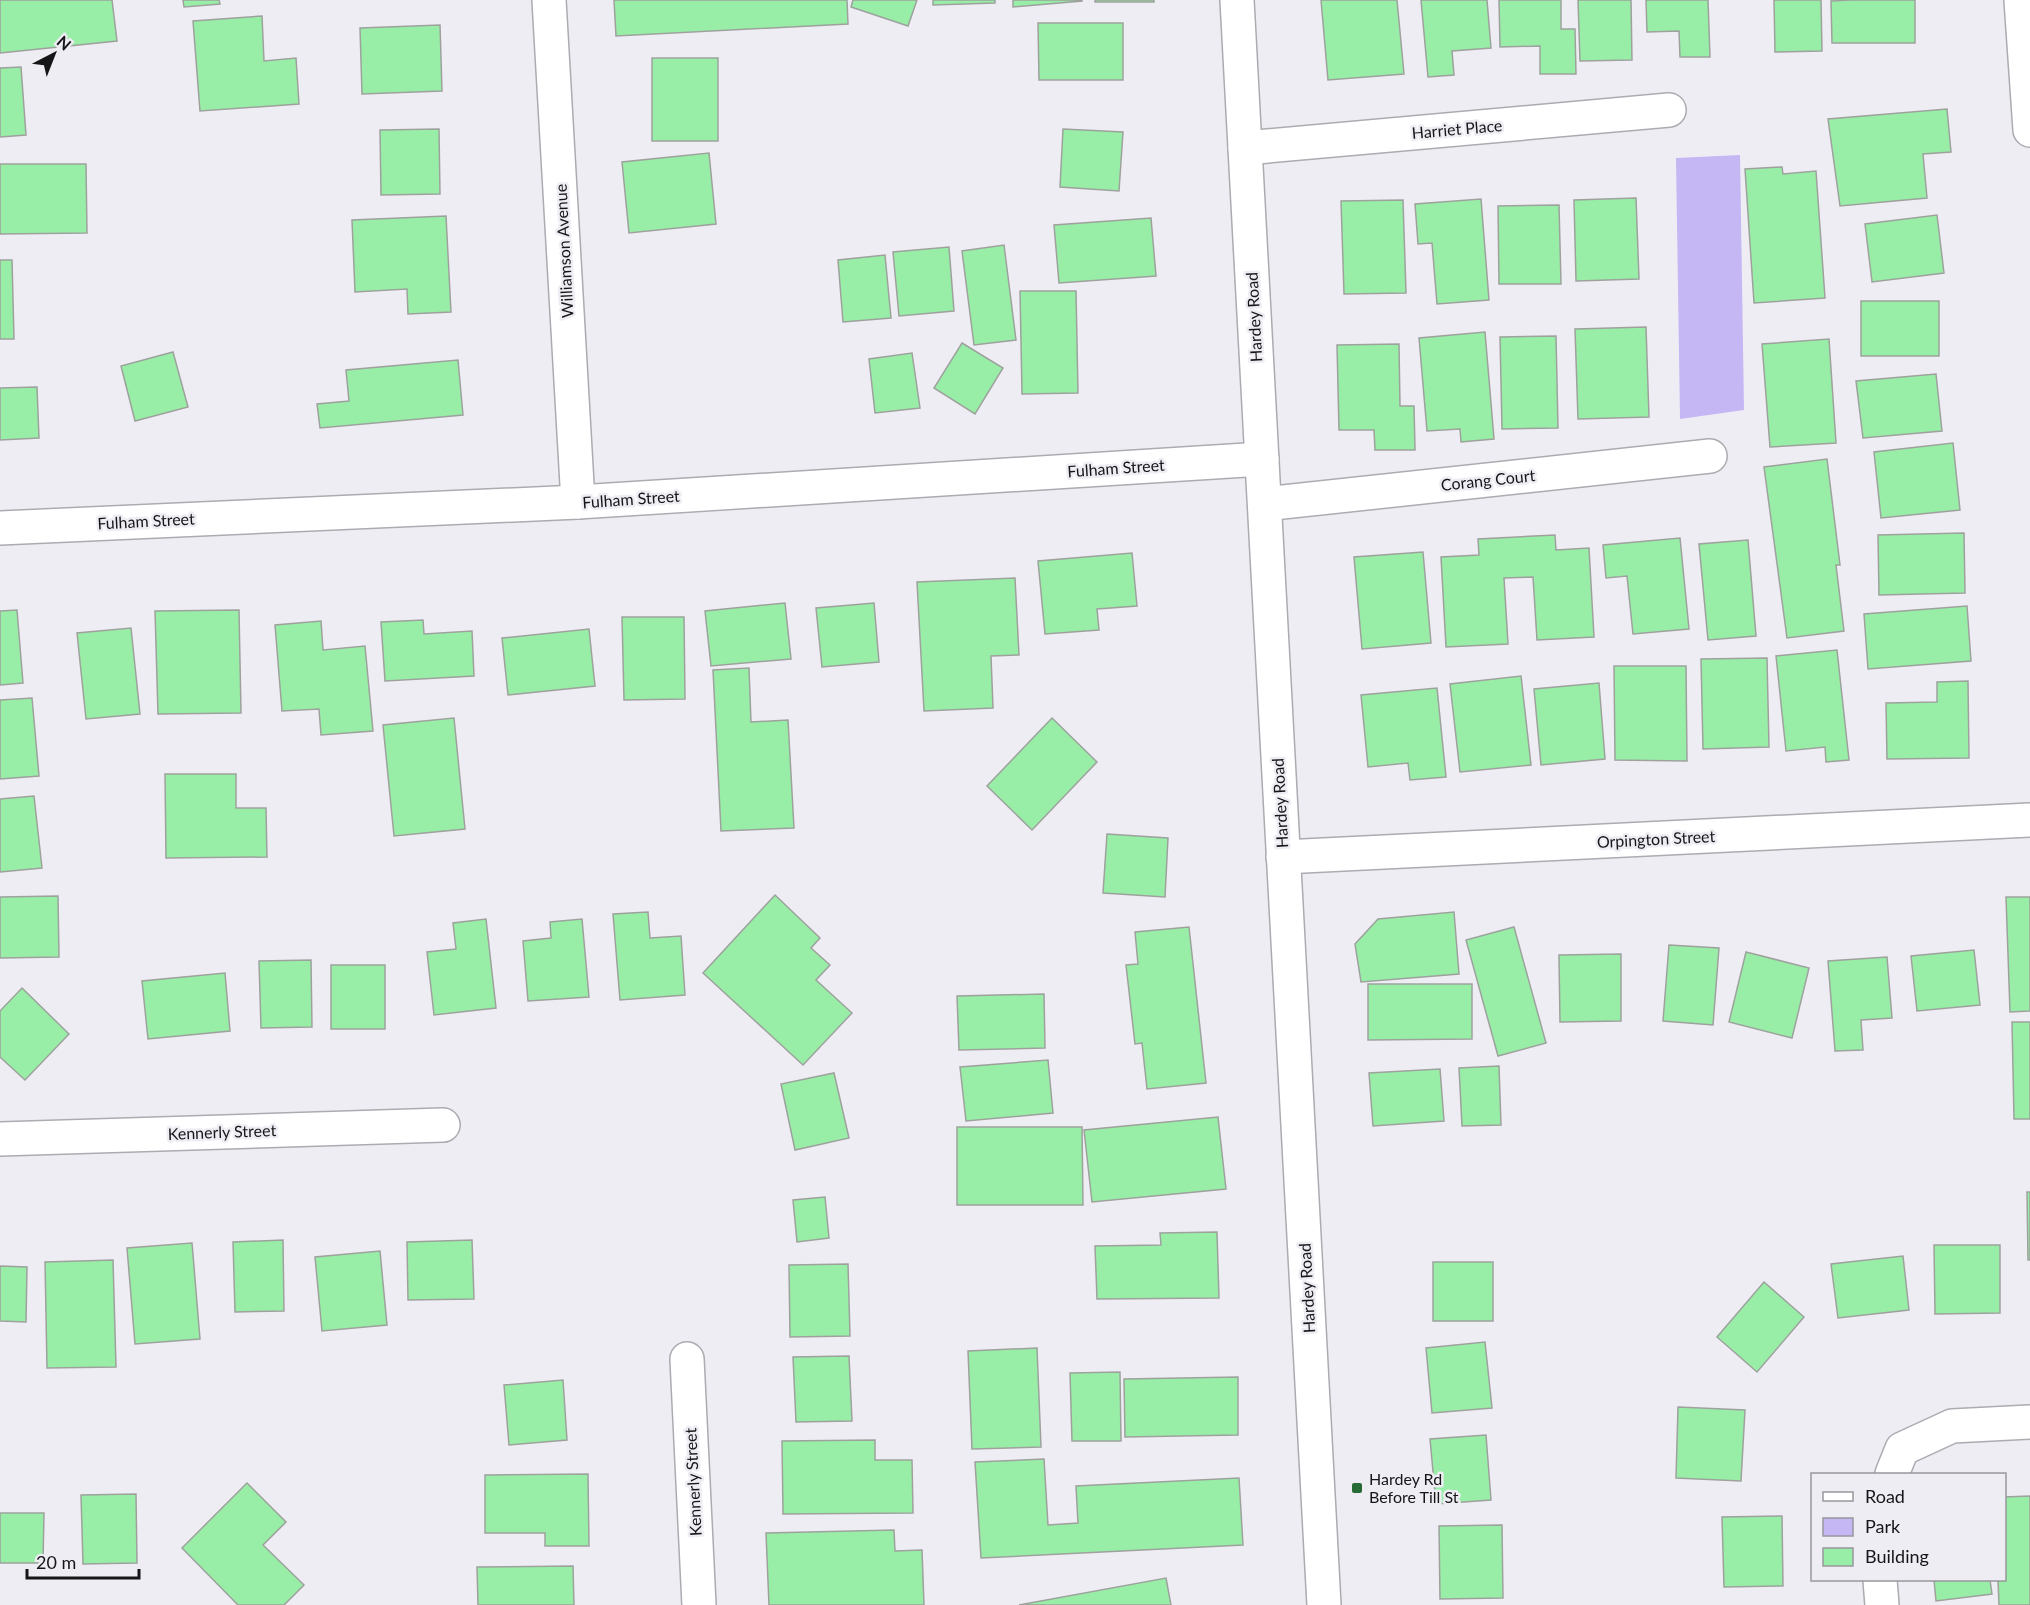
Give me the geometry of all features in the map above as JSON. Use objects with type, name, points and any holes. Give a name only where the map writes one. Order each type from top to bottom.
[{"type":"street","name":"Williamson Avenue","points":[[549,0],[578,502]]},
{"type":"street","name":"Hardey Road","points":[[1237,0],[1324,1605]]},
{"type":"street","points":[[2021,0],[2030,130]]},
{"type":"street","name":"Harriet Place","points":[[1245,148],[1669,110]]},
{"type":"street","name":"Corang Court","points":[[1265,504],[1710,456]]},
{"type":"street","name":"Fulham Street","points":[[0,528],[578,502],[1262,459]]},
{"type":"street","name":"Orpington Street","points":[[1282,857],[2030,820]]},
{"type":"street","name":"Kennerly Street","points":[[0,1140],[444,1125]]},
{"type":"street","name":"Kennerly Street","points":[[687,1359],[699,1605]]},
{"type":"street","points":[[1892,1473],[1902,1449],[1952,1426],[2030,1422]]},
{"type":"street","points":[[1880,1581],[1882,1605]]},
{"type":"green space","points":[[1740,155],[1744,410],[1680,419],[1676,158]]},
{"type":"building","points":[[0,0],[112,0],[117,41],[0,53]]},
{"type":"building","points":[[183,0],[219,0],[220,4],[184,7]]},
{"type":"building","points":[[614,0],[847,0],[848,24],[616,36]]},
{"type":"building","points":[[853,0],[917,0],[908,26],[851,7]]},
{"type":"building","points":[[933,0],[995,0],[995,3],[933,5]]},
{"type":"building","points":[[1013,0],[1082,0],[1082,1],[1013,7]]},
{"type":"building","points":[[1095,0],[1154,0],[1154,2],[1095,2]]},
{"type":"building","points":[[1321,0],[1397,0],[1404,74],[1328,80]]},
{"type":"building","points":[[1421,0],[1487,0],[1491,48],[1452,51],[1454,75],[1428,77]]},
{"type":"building","points":[[1499,0],[1561,0],[1561,29],[1575,29],[1576,74],[1540,74],[1540,46],[1500,47]]},
{"type":"building","points":[[1578,0],[1631,0],[1632,60],[1580,61]]},
{"type":"building","points":[[1646,0],[1708,0],[1710,57],[1680,57],[1679,31],[1647,32]]},
{"type":"building","points":[[1774,0],[1821,0],[1822,51],[1775,52]]},
{"type":"building","points":[[1915,0],[1915,43],[1832,43],[1831,1]]},
{"type":"building","points":[[262,16],[264,61],[296,58],[299,104],[200,111],[193,21]]},
{"type":"building","points":[[1038,23],[1123,23],[1123,80],[1039,80]]},
{"type":"building","points":[[440,25],[442,91],[362,94],[360,28]]},
{"type":"building","points":[[652,58],[718,58],[718,141],[652,141]]},
{"type":"building","points":[[21,67],[26,135],[0,137],[0,68]]},
{"type":"building","points":[[1947,109],[1951,152],[1923,154],[1927,198],[1840,206],[1828,119]]},
{"type":"building","points":[[439,129],[440,194],[381,195],[380,130]]},
{"type":"building","points":[[1063,129],[1123,132],[1119,191],[1060,187]]},
{"type":"building","points":[[709,153],[716,224],[629,233],[622,162]]},
{"type":"building","points":[[0,164],[86,164],[87,233],[0,234]]},
{"type":"building","points":[[1782,167],[1783,174],[1816,171],[1825,298],[1754,303],[1745,169]]},
{"type":"building","points":[[1636,198],[1639,279],[1576,281],[1574,200]]},
{"type":"building","points":[[1481,199],[1489,300],[1437,304],[1432,243],[1418,244],[1415,204]]},
{"type":"building","points":[[1403,200],[1406,293],[1344,294],[1341,201]]},
{"type":"building","points":[[1559,205],[1561,284],[1499,284],[1498,206]]},
{"type":"building","points":[[1937,215],[1944,273],[1872,282],[1865,224]]},
{"type":"building","points":[[446,216],[451,312],[408,314],[407,289],[355,292],[352,220]]},
{"type":"building","points":[[1151,218],[1156,276],[1059,283],[1054,225]]},
{"type":"building","points":[[1004,245],[1016,340],[974,345],[962,251]]},
{"type":"building","points":[[949,247],[954,311],[899,316],[893,252]]},
{"type":"building","points":[[885,255],[891,318],[843,322],[838,260]]},
{"type":"building","points":[[0,260],[12,260],[14,339],[0,339]]},
{"type":"building","points":[[1020,291],[1076,291],[1078,393],[1022,394]]},
{"type":"building","points":[[1861,301],[1939,301],[1939,356],[1861,356]]},
{"type":"building","points":[[1646,327],[1649,417],[1578,419],[1575,329]]},
{"type":"building","points":[[1485,332],[1494,439],[1461,442],[1460,429],[1427,431],[1419,338]]},
{"type":"building","points":[[1556,336],[1558,428],[1502,429],[1500,337]]},
{"type":"building","points":[[1829,339],[1836,443],[1770,447],[1762,344]]},
{"type":"building","points":[[962,343],[1003,368],[975,414],[934,388]]},
{"type":"building","points":[[1399,344],[1400,406],[1414,406],[1415,450],[1375,450],[1374,430],[1339,430],[1337,345]]},
{"type":"building","points":[[173,352],[188,407],[135,421],[121,366]]},
{"type":"building","points":[[912,353],[920,408],[875,413],[869,359]]},
{"type":"building","points":[[458,360],[463,415],[320,428],[317,404],[349,401],[346,370]]},
{"type":"building","points":[[1936,374],[1942,431],[1863,438],[1856,381]]},
{"type":"building","points":[[37,387],[39,438],[0,440],[0,388]]},
{"type":"building","points":[[1953,443],[1960,510],[1881,518],[1874,452]]},
{"type":"building","points":[[1827,459],[1840,565],[1836,565],[1844,631],[1787,638],[1764,467]]},
{"type":"building","points":[[1964,533],[1965,593],[1879,595],[1878,535]]},
{"type":"building","points":[[1555,535],[1556,550],[1589,548],[1594,637],[1537,640],[1533,577],[1504,578],[1508,644],[1446,647],[1441,557],[1479,555],[1478,539]]},
{"type":"building","points":[[1680,538],[1689,629],[1633,634],[1627,576],[1606,578],[1603,545]]},
{"type":"building","points":[[1748,540],[1756,636],[1708,640],[1699,544]]},
{"type":"building","points":[[1423,552],[1431,643],[1362,649],[1354,557]]},
{"type":"building","points":[[1132,553],[1137,606],[1097,609],[1099,630],[1045,634],[1038,561]]},
{"type":"building","points":[[1015,578],[1019,655],[991,656],[993,708],[924,711],[917,582]]},
{"type":"building","points":[[785,603],[791,659],[711,666],[705,611]]},
{"type":"building","points":[[874,603],[879,662],[822,667],[816,608]]},
{"type":"building","points":[[1967,606],[1971,661],[1868,669],[1864,614]]},
{"type":"building","points":[[17,610],[23,683],[0,685],[0,611]]},
{"type":"building","points":[[239,610],[241,713],[158,714],[155,611]]},
{"type":"building","points":[[622,617],[684,617],[685,699],[624,700]]},
{"type":"building","points":[[423,620],[424,634],[472,631],[474,676],[385,681],[381,622]]},
{"type":"building","points":[[321,621],[323,650],[365,646],[373,731],[321,735],[319,709],[282,711],[275,625]]},
{"type":"building","points":[[131,628],[140,714],[86,719],[77,633]]},
{"type":"building","points":[[589,629],[595,686],[508,695],[502,638]]},
{"type":"building","points":[[1837,650],[1849,760],[1826,762],[1825,747],[1786,751],[1776,656]]},
{"type":"building","points":[[1767,658],[1769,747],[1703,749],[1701,659]]},
{"type":"building","points":[[1614,666],[1686,666],[1687,761],[1615,760]]},
{"type":"building","points":[[749,668],[751,722],[788,720],[794,828],[721,831],[713,670]]},
{"type":"building","points":[[1521,676],[1531,765],[1460,772],[1450,684]]},
{"type":"building","points":[[1968,681],[1969,758],[1887,759],[1886,703],[1937,702],[1937,682]]},
{"type":"building","points":[[1599,683],[1605,759],[1541,765],[1534,689]]},
{"type":"building","points":[[1437,688],[1446,777],[1410,780],[1408,763],[1368,767],[1361,695]]},
{"type":"building","points":[[32,698],[39,776],[0,779],[0,700]]},
{"type":"building","points":[[454,718],[465,829],[394,836],[383,725]]},
{"type":"building","points":[[1052,718],[1097,762],[1032,830],[987,786]]},
{"type":"building","points":[[165,774],[236,774],[236,808],[266,808],[267,857],[166,858]]},
{"type":"building","points":[[34,796],[42,868],[0,872],[0,799]]},
{"type":"building","points":[[1107,834],[1168,838],[1165,897],[1103,893]]},
{"type":"building","points":[[775,895],[820,938],[811,948],[830,965],[816,980],[852,1013],[803,1065],[703,973]]},
{"type":"building","points":[[58,896],[59,957],[0,958],[0,897]]},
{"type":"building","points":[[2006,897],[2030,897],[2030,1011],[2010,1012]]},
{"type":"building","points":[[648,912],[650,938],[681,936],[685,995],[620,1000],[613,914]]},
{"type":"building","points":[[1454,912],[1459,974],[1361,982],[1355,944],[1378,919]]},
{"type":"building","points":[[486,919],[496,1008],[434,1015],[427,952],[456,949],[453,923]]},
{"type":"building","points":[[582,919],[589,997],[528,1001],[523,941],[551,938],[550,922]]},
{"type":"building","points":[[1189,927],[1206,1083],[1147,1089],[1142,1043],[1135,1044],[1126,965],[1138,964],[1135,932]]},
{"type":"building","points":[[1514,927],[1546,1043],[1498,1056],[1466,940]]},
{"type":"building","points":[[1669,945],[1719,948],[1713,1025],[1663,1021]]},
{"type":"building","points":[[1974,950],[1980,1005],[1917,1011],[1911,956]]},
{"type":"building","points":[[1746,952],[1809,968],[1792,1038],[1729,1022]]},
{"type":"building","points":[[1621,954],[1621,1021],[1560,1022],[1559,955]]},
{"type":"building","points":[[1887,957],[1892,1018],[1861,1020],[1863,1050],[1835,1051],[1828,961]]},
{"type":"building","points":[[311,960],[312,1027],[261,1028],[259,961]]},
{"type":"building","points":[[331,965],[385,965],[385,1029],[331,1029]]},
{"type":"building","points":[[225,973],[230,1031],[148,1039],[142,981]]},
{"type":"building","points":[[1368,984],[1472,984],[1472,1039],[1368,1040]]},
{"type":"building","points":[[22,988],[69,1034],[25,1080],[0,1057],[0,1011]]},
{"type":"building","points":[[1044,994],[1045,1048],[959,1050],[957,996]]},
{"type":"building","points":[[2012,1022],[2030,1022],[2030,1119],[2014,1119]]},
{"type":"building","points":[[1048,1060],[1053,1113],[966,1121],[960,1067]]},
{"type":"building","points":[[1499,1066],[1501,1125],[1462,1126],[1459,1068]]},
{"type":"building","points":[[1440,1069],[1444,1121],[1373,1126],[1369,1073]]},
{"type":"building","points":[[834,1073],[849,1138],[795,1150],[781,1084]]},
{"type":"building","points":[[1218,1117],[1226,1189],[1092,1202],[1084,1130]]},
{"type":"building","points":[[957,1127],[1082,1127],[1083,1205],[957,1205]]},
{"type":"building","points":[[2027,1192],[2030,1192],[2030,1260],[2028,1260]]},
{"type":"building","points":[[825,1197],[829,1238],[797,1242],[793,1200]]},
{"type":"building","points":[[1217,1232],[1219,1298],[1097,1299],[1095,1246],[1161,1245],[1160,1233]]},
{"type":"building","points":[[283,1240],[284,1311],[235,1312],[233,1242]]},
{"type":"building","points":[[472,1240],[474,1299],[408,1300],[407,1242]]},
{"type":"building","points":[[192,1243],[200,1339],[135,1344],[127,1248]]},
{"type":"building","points":[[1934,1245],[2000,1245],[2000,1313],[1935,1314]]},
{"type":"building","points":[[380,1251],[387,1325],[322,1331],[315,1257]]},
{"type":"building","points":[[1903,1256],[1909,1310],[1838,1318],[1831,1264]]},
{"type":"building","points":[[113,1260],[116,1367],[47,1368],[45,1262]]},
{"type":"building","points":[[1433,1262],[1493,1262],[1493,1321],[1433,1321]]},
{"type":"building","points":[[848,1264],[850,1336],[790,1337],[789,1265]]},
{"type":"building","points":[[0,1266],[27,1267],[26,1322],[0,1321]]},
{"type":"building","points":[[1764,1282],[1804,1317],[1757,1372],[1717,1337]]},
{"type":"building","points":[[1485,1342],[1492,1408],[1432,1413],[1426,1348]]},
{"type":"building","points":[[1037,1348],[1041,1447],[972,1449],[968,1351]]},
{"type":"building","points":[[849,1356],[852,1421],[796,1422],[793,1357]]},
{"type":"building","points":[[1120,1372],[1121,1441],[1072,1441],[1070,1373]]},
{"type":"building","points":[[1238,1377],[1238,1435],[1125,1437],[1124,1379]]},
{"type":"building","points":[[563,1380],[567,1440],[509,1445],[504,1385]]},
{"type":"building","points":[[1678,1407],[1745,1410],[1741,1481],[1676,1478]]},
{"type":"building","points":[[1486,1435],[1491,1500],[1436,1504],[1430,1439]]},
{"type":"building","points":[[875,1440],[875,1460],[912,1460],[913,1513],[783,1514],[782,1441]]},
{"type":"building","points":[[1044,1459],[1048,1525],[1078,1523],[1076,1486],[1239,1478],[1243,1545],[981,1558],[975,1462]]},
{"type":"building","points":[[588,1474],[589,1546],[545,1546],[545,1533],[485,1533],[485,1475]]},
{"type":"building","points":[[247,1483],[286,1522],[263,1545],[304,1585],[284,1605],[238,1605],[182,1548]]},
{"type":"building","points":[[136,1494],[137,1563],[83,1564],[81,1495]]},
{"type":"building","points":[[2030,1496],[2030,1605],[1999,1605],[1998,1581],[2006,1581],[2006,1497]]},
{"type":"building","points":[[0,1513],[44,1513],[43,1563],[0,1563]]},
{"type":"building","points":[[1782,1516],[1783,1586],[1724,1587],[1722,1517]]},
{"type":"building","points":[[1502,1525],[1503,1598],[1440,1599],[1439,1526]]},
{"type":"building","points":[[894,1530],[895,1551],[922,1550],[924,1605],[769,1605],[766,1533]]},
{"type":"building","points":[[573,1566],[574,1605],[478,1605],[477,1567]]},
{"type":"building","points":[[1166,1578],[1171,1605],[1019,1605]]},
{"type":"building","points":[[1934,1581],[1990,1581],[1992,1594],[1936,1601]]},
{"type":"place","name":"Hardey Rd Before Till St","points":[[1357,1488]]}]
